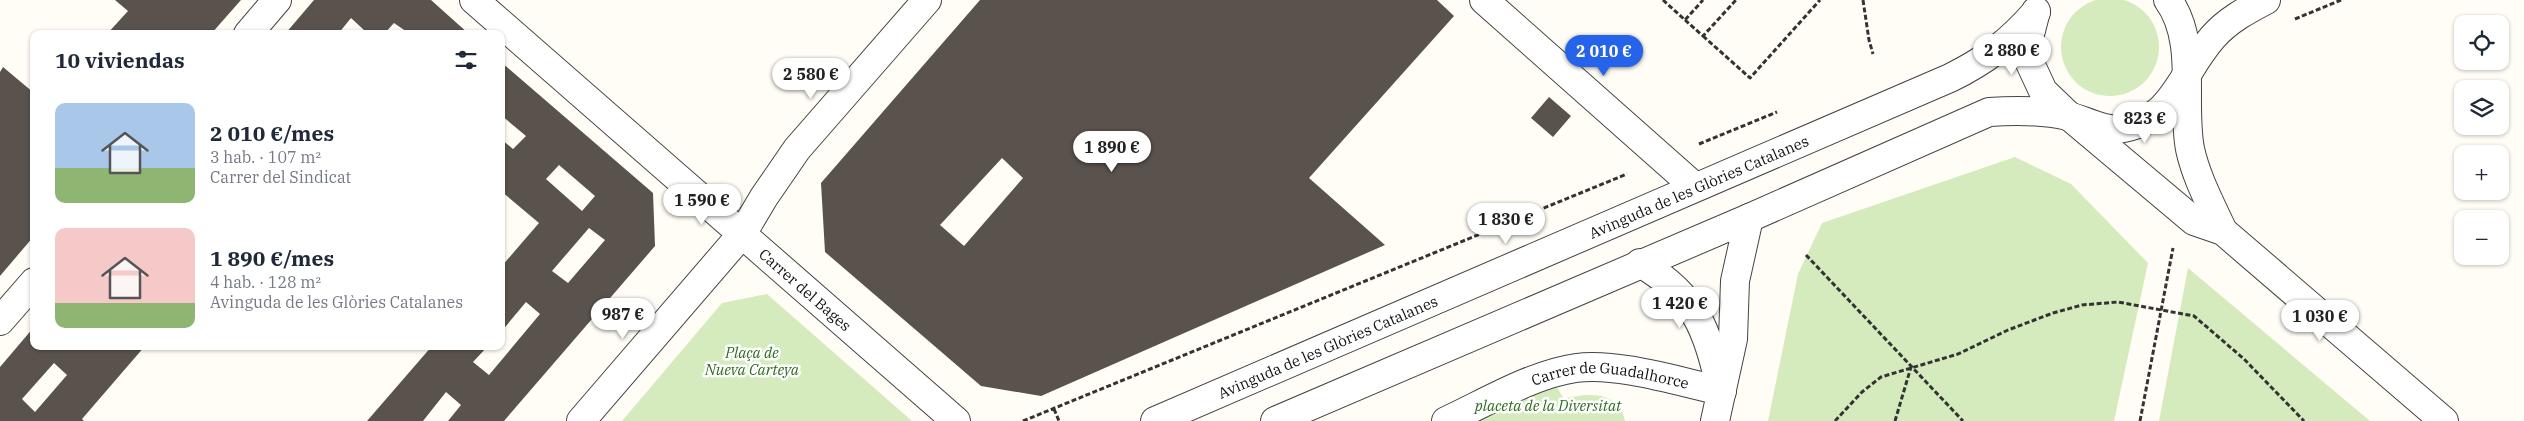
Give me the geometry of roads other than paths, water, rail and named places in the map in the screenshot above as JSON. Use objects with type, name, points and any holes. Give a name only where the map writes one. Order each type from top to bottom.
[{"type":"street","points":[[251,30],[277,0]]},
{"type":"street","name":"Carrer del Bages","points":[[474,0],[956,421]]},
{"type":"street","points":[[581,421],[742,234],[796,149],[927,0]]},
{"type":"street","points":[[1484,0],[1695,187]]},
{"type":"street","points":[[2168,0],[2176,12],[2184,37],[2190,150],[2198,174],[2223,231]]},
{"type":"street","points":[[1275,421],[1640,263],[1749,218],[1989,112],[2025,109],[2068,116],[2114,130],[2146,121],[2168,105],[2186,74],[2214,36],[2240,14],[2266,0]]},
{"type":"street","points":[[2040,6],[2029,38],[2030,63],[2042,91],[2068,116],[2194,221],[2223,231],[2444,421]]},
{"type":"street","name":"Avinguda de les Glòries Catalanes","points":[[1155,421],[1976,66],[2017,34],[2040,6]]},
{"type":"street","points":[[1715,421],[1733,339],[1735,281],[1749,218]]},
{"type":"street","points":[[1640,263],[1674,287],[1690,304],[1711,346],[1722,391]]},
{"type":"street","points":[[0,321],[30,287]]},
{"type":"street","name":"Carrer de Guadalhorce","points":[[1446,421],[1530,383],[1577,368],[1622,371],[1722,391]]},
{"type":"park label","name":"Plaça de Nueva Carteya","points":[[752,360]]},
{"type":"park label","name":"placeta de la Diversitat","points":[[1548,405]]}]
